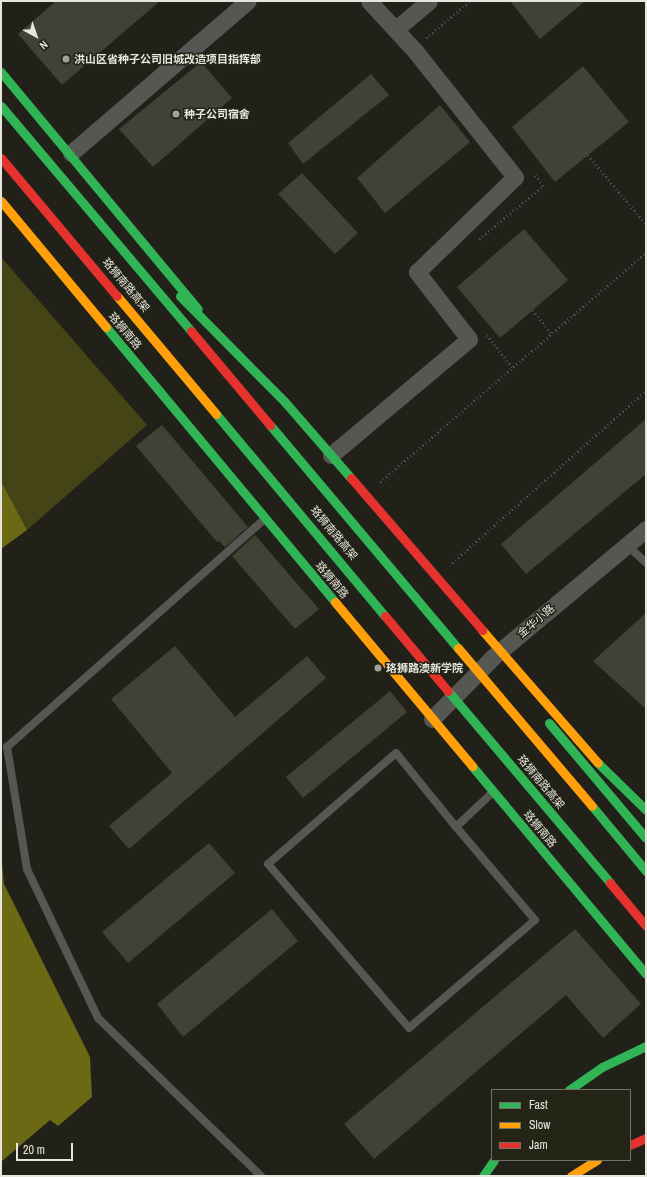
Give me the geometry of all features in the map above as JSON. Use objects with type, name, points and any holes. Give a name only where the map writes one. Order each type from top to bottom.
[{"type":"main road","points":[[1,72],[646,838]]},
{"type":"main road","name":"珞狮南路高架","points":[[1,106],[80,196],[646,871]]},
{"type":"main road","name":"珞狮南路高架","points":[[1,158],[646,926]]},
{"type":"main road","points":[[80,196],[278,396],[331,455],[602,768],[646,816]]},
{"type":"main road","name":"珞狮南路","points":[[1,201],[646,974]]},
{"type":"main road","points":[[602,768],[646,810]]},
{"type":"main road","points":[[570,1089],[602,1067],[646,1046]]},
{"type":"main road","points":[[631,1145],[646,1138]]},
{"type":"main road","points":[[483,1176],[493,1161]]},
{"type":"main road","points":[[571,1176],[595,1161]]},
{"type":"street","points":[[71,154],[248,1]]},
{"type":"street","points":[[331,455],[469,339],[417,272],[515,177],[396,29],[369,1]]},
{"type":"street","points":[[396,29],[429,1]]},
{"type":"street","name":"金华小路","points":[[432,719],[493,657],[646,529]]},
{"type":"lane","points":[[261,1176],[98,1018],[27,869],[7,747],[265,519]]},
{"type":"lane","points":[[627,545],[646,563]]},
{"type":"lane","points":[[396,753],[456,827],[535,920],[409,1028],[268,864],[396,753]]},
{"type":"lane","points":[[456,827],[493,792]]},
{"type":"path","points":[[431,44],[426,38],[470,1]]},
{"type":"path","points":[[588,156],[646,224]]},
{"type":"path","points":[[473,245],[543,186],[528,167]]},
{"type":"path","points":[[378,484],[646,252]]},
{"type":"path","points":[[533,310],[552,334]]},
{"type":"path","points":[[485,332],[513,368]]},
{"type":"path","points":[[436,577],[646,391]]},
{"type":"shaded area","points":[[1,257],[147,425],[27,530],[1,481]]},
{"type":"shaded area","points":[[1,481],[27,530],[1,549]]},
{"type":"shaded area","points":[[1,851],[4,884],[90,1057],[92,1097],[58,1126],[50,1120],[1,1162]]},
{"type":"building","name":"洪山区省种子公司旧城改造项目指挥部","points":[[56,1],[160,1],[62,85],[18,34]]},
{"type":"building","points":[[510,1],[585,1],[540,39]]},
{"type":"building","name":"种子公司宿舍","points":[[201,62],[232,98],[153,167],[119,129]]},
{"type":"building","points":[[583,66],[629,122],[555,182],[512,127]]},
{"type":"building","points":[[371,74],[389,95],[303,164],[288,143]]},
{"type":"building","points":[[440,105],[470,142],[385,213],[357,178]]},
{"type":"building","points":[[302,173],[358,233],[335,254],[278,194]]},
{"type":"building","points":[[524,229],[568,280],[500,338],[457,287]]},
{"type":"building","points":[[646,419],[646,474],[526,574],[501,544]]},
{"type":"building","points":[[162,425],[248,527],[225,547],[219,541],[217,542],[136,446]]},
{"type":"building","points":[[255,535],[319,609],[295,629],[232,556]]},
{"type":"building","points":[[646,613],[646,709],[593,661]]},
{"type":"building","points":[[175,646],[235,717],[307,656],[326,678],[129,849],[109,826],[172,773],[111,699]]},
{"type":"building","points":[[390,691],[407,712],[303,798],[286,777]]},
{"type":"building","points":[[209,843],[235,873],[128,963],[102,932]]},
{"type":"building","points":[[272,909],[298,941],[183,1037],[157,1004]]},
{"type":"building","points":[[575,929],[641,1004],[603,1038],[566,995],[374,1159],[344,1124]]},
{"type":"traffic: fast","points":[[1,72],[198,309]]},
{"type":"traffic: fast","points":[[1,106],[191,331]]},
{"type":"traffic: fast","points":[[180,296],[284,401],[351,478]]},
{"type":"traffic: fast","points":[[106,327],[335,602]]},
{"type":"traffic: fast","points":[[216,414],[385,616]]},
{"type":"traffic: fast","points":[[270,425],[458,648]]},
{"type":"traffic: fast","points":[[448,691],[610,883]]},
{"type":"traffic: fast","points":[[549,723],[646,838]]},
{"type":"traffic: fast","points":[[598,763],[646,810]]},
{"type":"traffic: fast","points":[[472,766],[646,974]]},
{"type":"traffic: fast","points":[[592,806],[646,871]]},
{"type":"traffic: fast","points":[[570,1089],[602,1067],[646,1046]]},
{"type":"traffic: fast","points":[[483,1176],[493,1161]]},
{"type":"traffic: slow","points":[[1,201],[106,327]]},
{"type":"traffic: slow","points":[[117,296],[216,414]]},
{"type":"traffic: slow","points":[[335,602],[472,766]]},
{"type":"traffic: slow","points":[[482,630],[598,763]]},
{"type":"traffic: slow","points":[[458,648],[592,806]]},
{"type":"traffic: slow","points":[[571,1176],[595,1161]]},
{"type":"traffic: jam","points":[[1,158],[117,296]]},
{"type":"traffic: jam","points":[[191,331],[270,425]]},
{"type":"traffic: jam","points":[[351,478],[482,630]]},
{"type":"traffic: jam","points":[[385,616],[448,691]]},
{"type":"traffic: jam","points":[[610,883],[646,926]]},
{"type":"traffic: jam","points":[[631,1145],[646,1138]]},
{"type":"place","name":"洪山区省种子公司旧城改造项目指挥部","points":[[66,59]]},
{"type":"place","name":"种子公司宿舍","points":[[176,114]]},
{"type":"place","name":"珞狮路澳新学院","points":[[378,668]]}]
